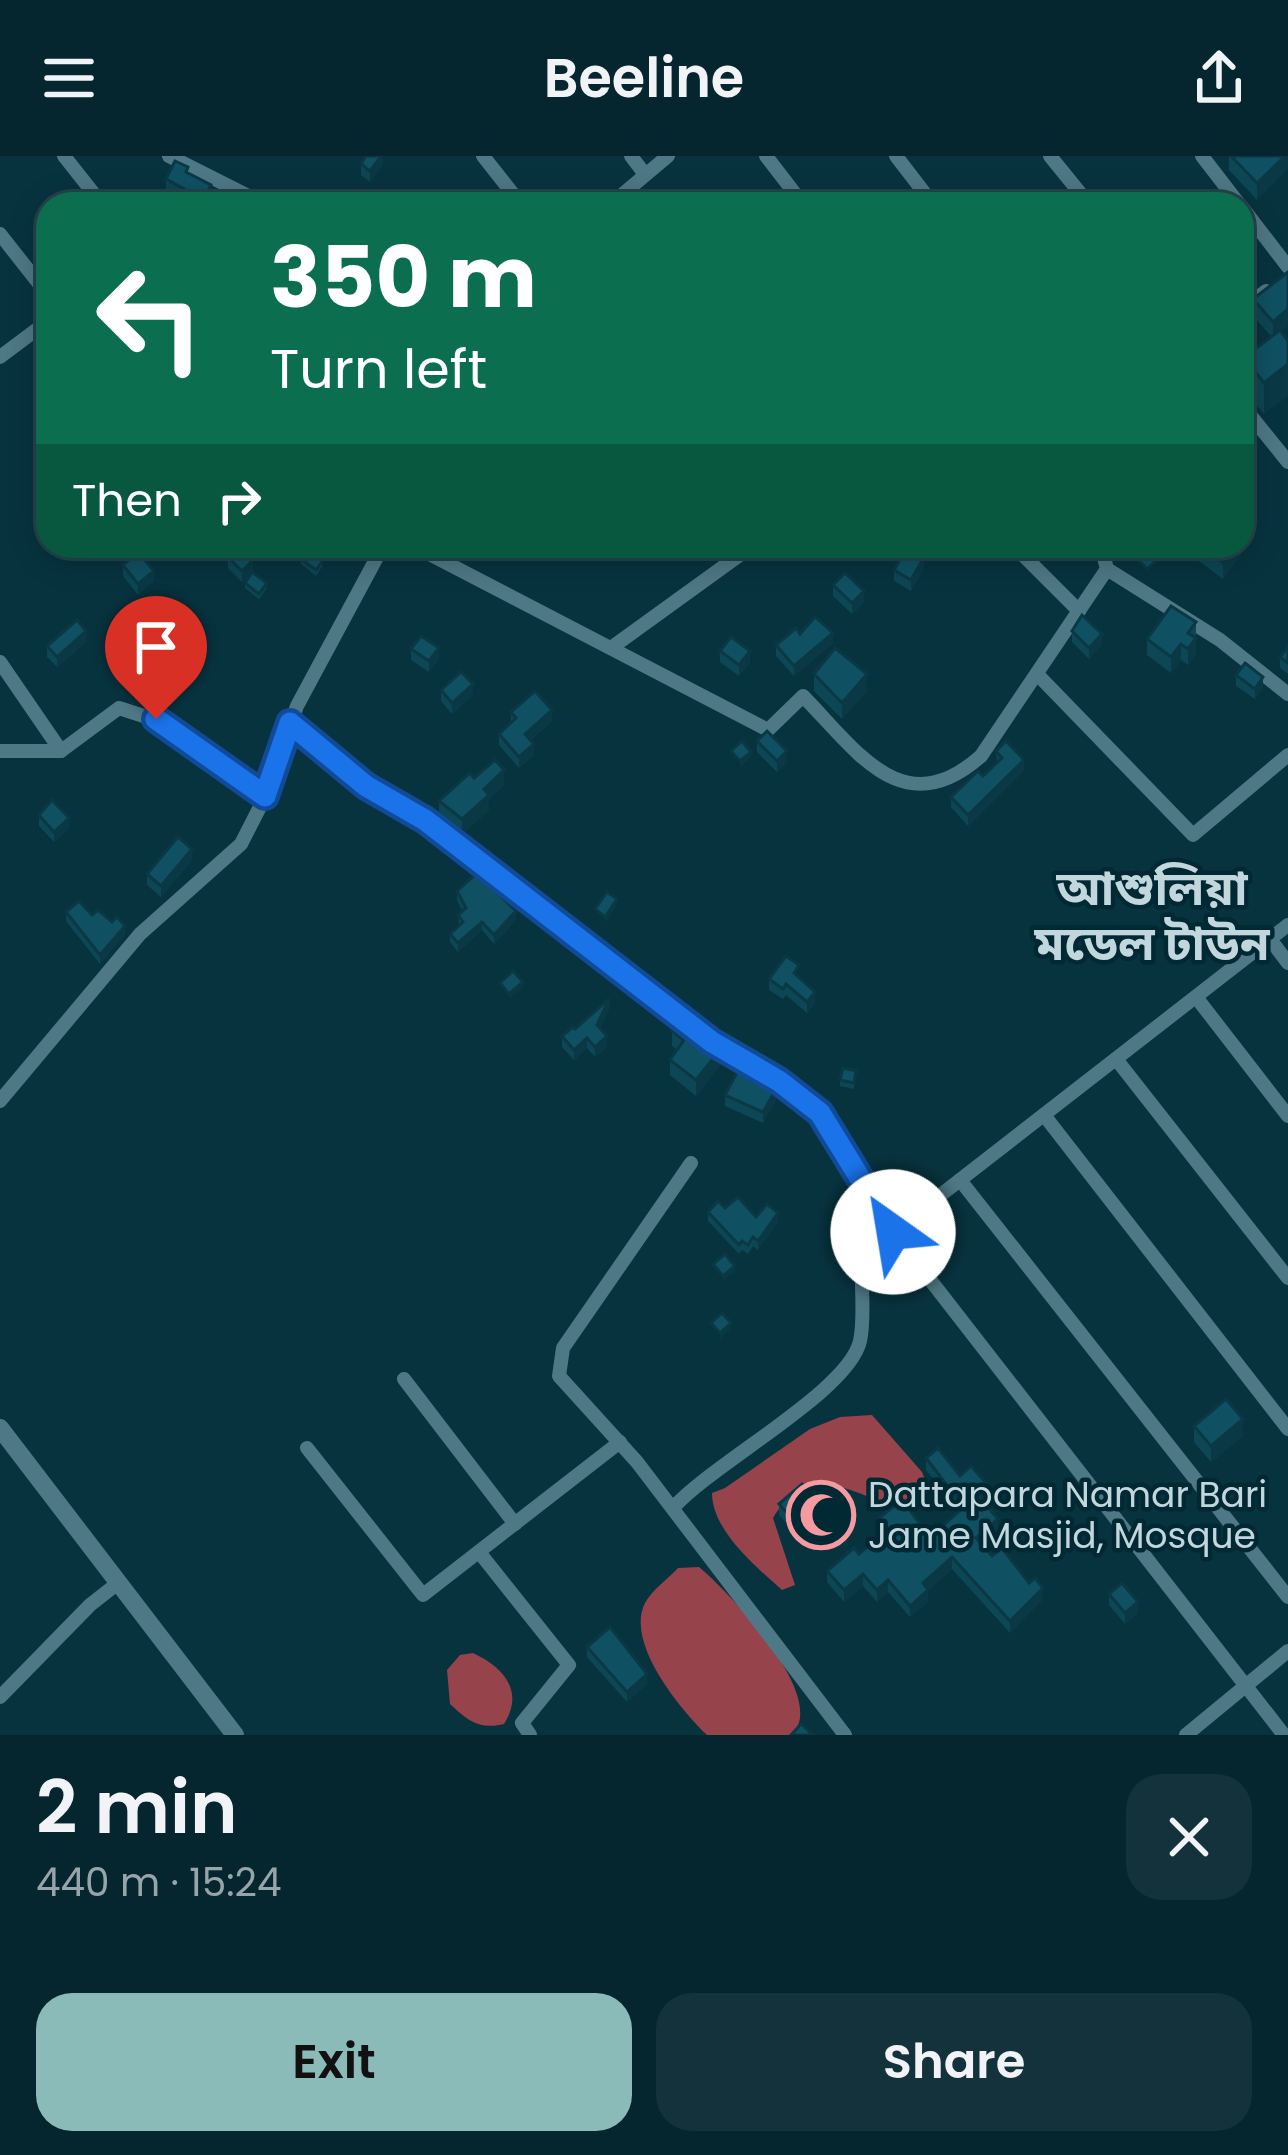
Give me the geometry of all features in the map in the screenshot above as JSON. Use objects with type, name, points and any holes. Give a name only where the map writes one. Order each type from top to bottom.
[{"type":"street","points":[[64,156],[92,192]]},
{"type":"street","points":[[169,156],[240,192]]},
{"type":"street","points":[[483,156],[512,192]]},
{"type":"street","points":[[631,156],[644,173]]},
{"type":"street","points":[[623,192],[668,156]]},
{"type":"street","points":[[766,156],[793,192]]},
{"type":"street","points":[[896,156],[924,192]]},
{"type":"street","points":[[1050,156],[1079,192]]},
{"type":"street","points":[[1202,156],[1230,192]]},
{"type":"street","points":[[1254,224],[1288,270],[1254,300]]},
{"type":"street","points":[[0,235],[36,280]]},
{"type":"street","points":[[0,357],[36,330]]},
{"type":"street","points":[[1254,420],[1288,462]]},
{"type":"street","points":[[0,1101],[140,934],[241,844],[328,642],[375,558]]},
{"type":"street","points":[[437,558],[768,730],[802,696],[878,773],[911,786],[960,776],[981,756],[1107,569]]},
{"type":"street","points":[[611,649],[736,558]]},
{"type":"street","points":[[1026,558],[1078,611]]},
{"type":"street","points":[[1104,558],[1107,569],[1220,640],[1288,694]]},
{"type":"street","points":[[0,662],[61,751]]},
{"type":"street","points":[[1037,674],[1193,835],[1288,755]]},
{"type":"street","points":[[0,751],[61,751],[119,708],[156,719],[265,796]]},
{"type":"street","points":[[290,723],[366,786],[442,832],[712,1042],[779,1081],[820,1113],[893,1232],[1284,1735]]},
{"type":"street","points":[[673,1508],[694,1484],[831,1386],[860,1344],[862,1266],[893,1232],[1288,926]]},
{"type":"street","points":[[1270,939],[1288,963]]},
{"type":"street","points":[[1196,997],[1288,1116]]},
{"type":"street","points":[[1116,1059],[1288,1278]]},
{"type":"street","points":[[1044,1115],[1288,1429]]},
{"type":"street","points":[[691,1162],[563,1348],[559,1376],[673,1508],[845,1735]]},
{"type":"street","points":[[960,1180],[1288,1597]]},
{"type":"street","points":[[404,1378],[515,1523]]},
{"type":"street","points":[[0,1428],[235,1735]]},
{"type":"street","points":[[308,1448],[423,1595],[620,1442]]},
{"type":"street","points":[[479,1552],[569,1665],[522,1723],[530,1735]]},
{"type":"street","points":[[0,1697],[118,1582]]},
{"type":"street","points":[[1186,1735],[1288,1651]]},
{"type":"shaded area","points":[[872,1415],[922,1472],[928,1488],[922,1501],[913,1506],[900,1498],[887,1505],[825,1485],[798,1492],[773,1518],[795,1585],[782,1590],[727,1534],[712,1493],[810,1429],[840,1417]]},
{"type":"shaded area","points":[[699,1567],[746,1615],[791,1679],[800,1717],[793,1735],[707,1735],[658,1674],[642,1636],[645,1603],[678,1568]]},
{"type":"shaded area","points":[[473,1653],[508,1681],[512,1701],[504,1724],[474,1723],[450,1704],[447,1670],[460,1655]]},
{"type":"building","points":[[366,156],[381,156],[370,171],[361,164]]},
{"type":"building","points":[[1231,156],[1285,156],[1257,183]]},
{"type":"building","points":[[175,161],[211,185],[208,192],[183,192],[166,179]]},
{"type":"building","points":[[1288,272],[1288,309],[1273,322],[1254,298]]},
{"type":"building","points":[[1280,330],[1288,341],[1288,364],[1264,383],[1254,370],[1254,350]]},
{"type":"building","points":[[131,558],[143,558],[154,571],[138,584],[123,565]]},
{"type":"building","points":[[229,558],[253,560],[242,571]]},
{"type":"building","points":[[320,558],[323,560],[316,570],[301,559]]},
{"type":"building","points":[[901,558],[923,558],[911,580],[894,570]]},
{"type":"building","points":[[1136,558],[1156,561],[1147,569]]},
{"type":"building","points":[[252,572],[267,583],[259,594],[245,583]]},
{"type":"building","points":[[845,573],[864,591],[852,603],[833,585]]},
{"type":"building","points":[[1171,606],[1196,622],[1188,633],[1196,638],[1188,649],[1181,644],[1171,657],[1147,639]]},
{"type":"building","points":[[1082,615],[1102,634],[1089,648],[1072,631]]},
{"type":"building","points":[[815,617],[833,633],[794,666],[776,645],[796,628],[800,634]]},
{"type":"building","points":[[77,620],[86,631],[57,657],[47,646]]},
{"type":"building","points":[[421,636],[439,648],[429,661],[411,649]]},
{"type":"building","points":[[731,637],[750,651],[739,665],[720,651]]},
{"type":"building","points":[[835,648],[867,674],[842,703],[814,674]]},
{"type":"building","points":[[1245,663],[1263,677],[1255,689],[1236,675]]},
{"type":"building","points":[[461,672],[473,684],[452,703],[441,690]]},
{"type":"building","points":[[535,691],[552,710],[525,734],[534,744],[519,757],[499,734],[516,718],[511,712]]},
{"type":"building","points":[[767,731],[787,751],[777,761],[757,741]]},
{"type":"building","points":[[742,741],[751,752],[740,761],[731,751]]},
{"type":"building","points":[[1006,741],[1024,760],[968,815],[951,797],[978,771],[983,776],[1002,758],[996,751]]},
{"type":"building","points":[[495,760],[504,770],[484,789],[489,795],[462,819],[439,801],[470,773],[474,778]]},
{"type":"building","points":[[52,800],[69,818],[54,832],[39,815]]},
{"type":"building","points":[[178,837],[192,849],[161,886],[147,874]]},
{"type":"building","points":[[477,873],[516,911],[494,935],[482,922],[458,943],[450,934],[463,922],[458,915],[466,908],[457,891]]},
{"type":"building","points":[[607,892],[617,899],[605,917],[595,909]]},
{"type":"building","points":[[79,901],[92,915],[98,910],[112,922],[117,917],[125,926],[100,955],[66,912]]},
{"type":"building","points":[[786,956],[799,965],[794,973],[815,992],[807,1002],[786,984],[783,989],[769,979]]},
{"type":"building","points":[[513,971],[523,982],[509,994],[500,983]]},
{"type":"building","points":[[609,999],[597,1025],[607,1036],[595,1047],[587,1038],[574,1050],[562,1036]]},
{"type":"building","points":[[679,1020],[723,1046],[696,1080],[670,1060],[684,1040],[672,1031]]},
{"type":"building","points":[[742,1063],[779,1084],[763,1112],[725,1095]]},
{"type":"building","points":[[843,1068],[856,1071],[854,1083],[840,1080]]},
{"type":"building","points":[[738,1197],[756,1217],[767,1204],[778,1213],[758,1241],[753,1237],[748,1245],[742,1241],[739,1245],[708,1212],[718,1201],[725,1208]]},
{"type":"building","points":[[725,1254],[735,1266],[723,1276],[713,1264]]},
{"type":"building","points":[[722,1313],[731,1323],[720,1333],[711,1323]]},
{"type":"building","points":[[1226,1399],[1243,1419],[1211,1446],[1194,1426]]},
{"type":"building","points":[[938,1448],[960,1476],[971,1466],[986,1483],[975,1492],[998,1519],[976,1538],[992,1556],[1002,1548],[1029,1583],[1035,1578],[1043,1588],[1010,1621],[952,1557],[923,1583],[928,1590],[910,1606],[888,1580],[877,1590],[863,1574],[844,1590],[827,1571],[854,1548],[859,1554],[888,1529],[879,1518],[902,1500],[930,1537],[964,1507],[926,1458]]},
{"type":"building","points":[[802,1484],[816,1500],[793,1520],[779,1504]]},
{"type":"building","points":[[1122,1583],[1138,1602],[1125,1613],[1109,1594]]},
{"type":"building","points":[[610,1627],[647,1674],[627,1692],[587,1647]]},
{"type":"building","points":[[801,1724],[813,1735],[791,1735]]},
{"type":"place","name":"Dattapara Namar Bari Jame Masjid, Mosque","points":[[821,1515]]},
{"type":"district","name":"আশুলিয়া মডেল টাউন","points":[[1152,916]]},
{"type":"route","points":[[156,719],[265,796],[290,723],[366,786],[425,820],[712,1042],[779,1081],[820,1113],[893,1232]]}]
